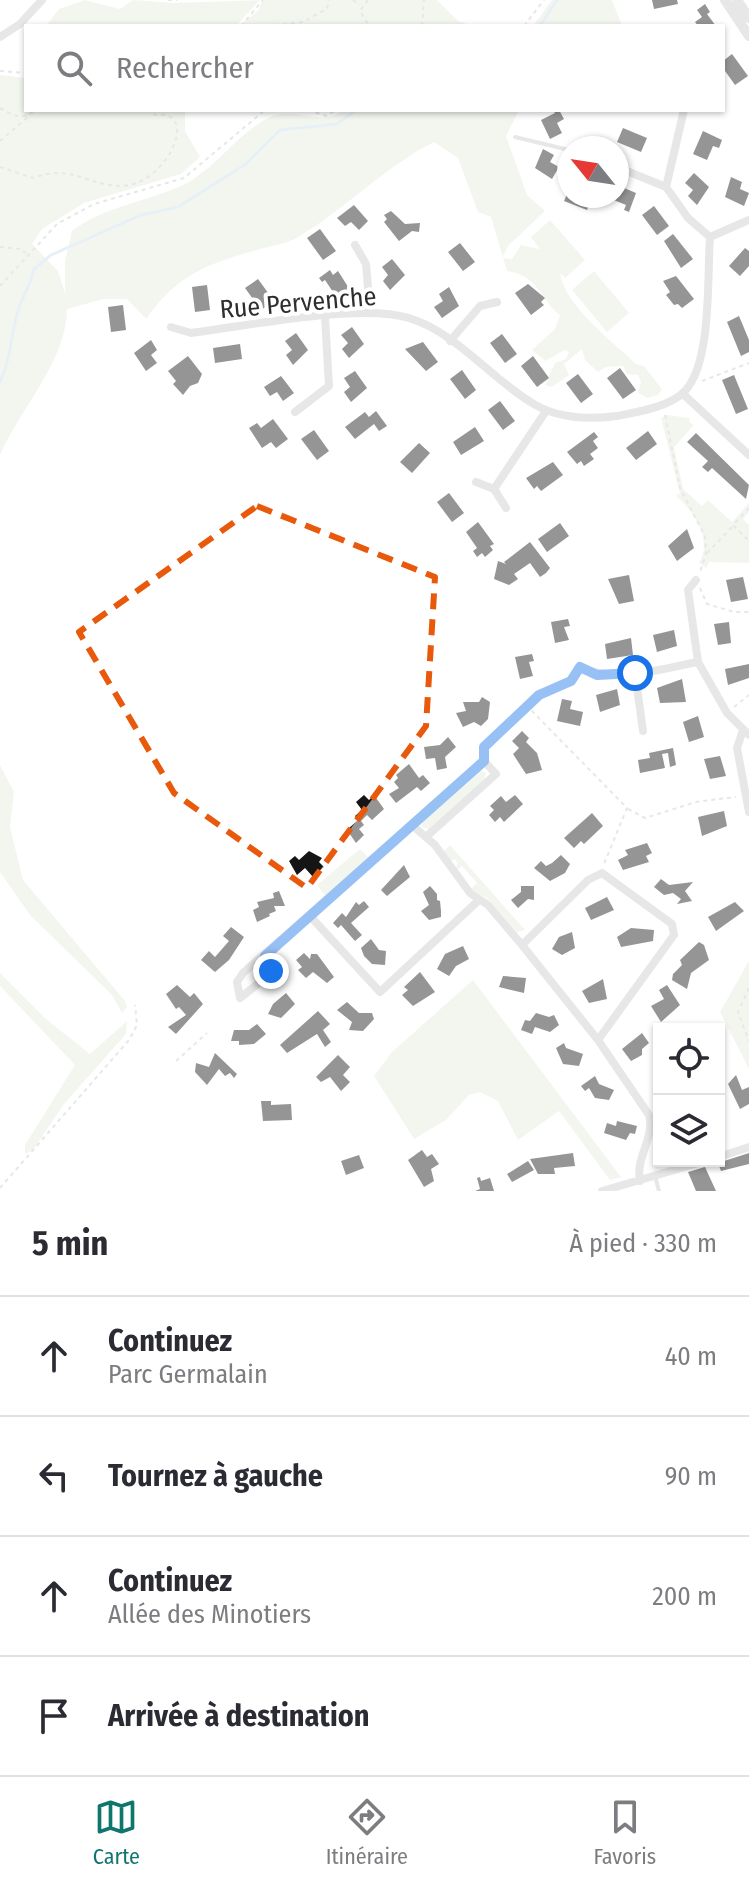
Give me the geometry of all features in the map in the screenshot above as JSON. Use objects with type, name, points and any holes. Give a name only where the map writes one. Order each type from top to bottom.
[{"type":"street","points":[[0,37],[20,24],[42,0]]},
{"type":"street","points":[[725,0],[749,36]]},
{"type":"street","points":[[737,0],[749,18]]},
{"type":"street","points":[[666,187],[684,112]]},
{"type":"street","points":[[629,172],[666,187],[688,218],[710,237]]},
{"type":"street","points":[[710,237],[749,220]]},
{"type":"street","points":[[710,237],[701,358],[683,394],[749,455]]},
{"type":"street","points":[[355,245],[366,264],[370,312]]},
{"type":"street","points":[[450,341],[480,306],[497,302]]},
{"type":"street","name":"Rue Pervenche","points":[[171,327],[191,333],[370,312],[411,319],[450,341],[546,411],[579,418],[614,416],[683,394]]},
{"type":"street","points":[[295,412],[329,386],[325,317]]},
{"type":"street","points":[[494,489],[546,411]]},
{"type":"street","points":[[476,482],[494,489],[506,508]]},
{"type":"street","points":[[696,580],[688,590],[698,662],[727,713],[746,732],[737,748],[749,812]]},
{"type":"street","points":[[580,667],[597,675],[635,673],[698,662]]},
{"type":"street","points":[[635,673],[643,731]]},
{"type":"street","points":[[265,956],[270,967],[269,975],[240,998],[237,982],[265,956],[310,916],[413,826],[484,761],[496,774],[427,836]]},
{"type":"street","points":[[413,826],[427,836],[448,869],[522,945],[598,1040],[650,1119],[639,1166],[640,1181]]},
{"type":"street","points":[[522,945],[588,880],[602,873],[672,924],[674,935],[598,1040]]},
{"type":"street","points":[[310,916],[380,992],[479,900]]},
{"type":"street","points":[[725,1155],[749,1147]]},
{"type":"street","points":[[602,1191],[685,1167]]},
{"type":"lane","points":[[515,137],[557,147]]},
{"type":"lane","points":[[655,1176],[659,1191]]},
{"type":"path","points":[[168,0],[177,0]]},
{"type":"path","points":[[243,24],[263,0]]},
{"type":"path","points":[[285,24],[303,22],[327,9],[329,0]]},
{"type":"path","points":[[353,0],[361,6],[362,17],[367,24]]},
{"type":"path","points":[[361,6],[368,0]]},
{"type":"path","points":[[422,24],[424,0]]},
{"type":"path","points":[[526,24],[544,0]]},
{"type":"path","points":[[0,71],[24,73]]},
{"type":"path","points":[[0,108],[16,117],[29,116]]},
{"type":"path","points":[[0,141],[33,112]]},
{"type":"path","points":[[0,166],[33,178],[53,171],[128,185],[151,176],[170,158],[177,127],[173,117],[152,112]]},
{"type":"path","points":[[0,286],[57,224],[94,204],[184,178],[263,112]]},
{"type":"path","points":[[314,112],[326,116],[333,112]]},
{"type":"path","points":[[0,247],[21,249],[28,255]]},
{"type":"path","points":[[692,381],[706,381],[749,363]]},
{"type":"path","points":[[665,402],[664,415],[680,488],[705,536],[706,554]]},
{"type":"path","points":[[749,508],[706,554],[696,580],[707,604],[734,612],[749,612]]},
{"type":"path","points":[[733,525],[749,541]]},
{"type":"path","points":[[484,761],[484,747],[526,705],[539,695],[571,681],[580,667]]},
{"type":"path","points":[[727,713],[749,695]]},
{"type":"path","points":[[526,705],[627,808],[645,818],[696,802],[746,796]]},
{"type":"path","points":[[602,873],[627,808]]},
{"type":"path","points":[[749,988],[738,1012],[749,1041]]},
{"type":"path","points":[[0,1188],[129,1040],[137,1025],[135,1005]]},
{"type":"path","points":[[176,1061],[207,1033]]},
{"type":"highlighted area","points":[[257,506],[435,577],[426,726],[307,888],[174,793],[79,632]]},
{"type":"green space","points":[[85,0],[120,9],[133,0],[174,3],[260,0],[238,24],[48,24],[59,9]]},
{"type":"green space","points":[[262,0],[437,0],[458,21],[467,24],[242,24],[259,10]]},
{"type":"green space","points":[[552,0],[612,0],[621,24],[534,24]]},
{"type":"green space","points":[[0,75],[24,78],[24,112],[185,112],[185,131],[200,157],[181,174],[84,203],[42,229],[32,244],[58,271],[65,293],[65,261],[72,231],[113,209],[185,184],[268,118],[288,114],[325,117],[340,112],[518,112],[506,136],[527,195],[545,211],[508,246],[503,257],[491,217],[478,212],[458,158],[434,142],[398,163],[316,226],[294,239],[223,260],[194,273],[169,292],[146,319],[127,299],[104,299],[67,309],[65,328],[51,365],[0,455]]},
{"type":"green space","points":[[550,220],[585,260],[565,278],[560,273],[571,298],[603,334],[636,364],[644,366],[662,389],[658,395],[647,398],[638,393],[641,382],[638,375],[627,374],[623,366],[606,367],[598,372],[585,360],[582,349],[564,364],[569,375],[552,387],[545,385],[555,363],[566,359],[569,352],[565,350],[545,361],[532,350],[555,329],[560,315],[526,277],[507,271],[503,258],[512,259],[521,245],[540,249],[531,237]]},
{"type":"green space","points":[[594,271],[629,313],[607,332],[572,290]]},
{"type":"green space","points":[[667,415],[690,418],[689,422],[694,425],[674,447],[683,489],[702,506],[708,500],[732,522],[749,503],[749,512],[743,519],[749,525],[749,563],[709,562],[706,568],[699,563],[703,554],[703,536],[695,518],[676,496],[680,493],[661,418]]},
{"type":"green space","points":[[0,765],[14,792],[10,827],[23,880],[125,1001],[127,1007],[122,1013],[112,995],[30,915],[0,872]]},
{"type":"green space","points":[[478,769],[486,773],[484,780],[429,829],[422,827],[423,817]]},
{"type":"green space","points":[[450,845],[525,930],[517,932],[488,899],[471,889],[477,883],[462,866],[455,871],[458,863],[455,859],[450,861],[444,851]]},
{"type":"green space","points":[[360,849],[369,858],[325,896],[317,885]]},
{"type":"green space","points":[[749,961],[749,1069],[720,1012]]},
{"type":"green space","points":[[0,973],[46,1019],[90,1054],[127,1021],[126,1034],[64,1104],[33,1150],[25,1154],[25,1145],[75,1065],[0,986]]},
{"type":"green space","points":[[473,980],[621,1177],[610,1180],[559,1111],[518,1140],[498,1101],[480,1092],[469,1095],[446,1120],[414,1139],[374,1076],[392,1052]]},
{"type":"building","points":[[652,0],[677,0],[678,4],[654,9]]},
{"type":"building","points":[[705,4],[710,12],[707,14],[714,24],[696,24],[695,22],[702,17],[697,10]]},
{"type":"building","points":[[732,54],[748,76],[735,85],[725,71],[725,59]]},
{"type":"building","points":[[560,112],[564,119],[557,123],[562,133],[550,139],[541,120]]},
{"type":"building","points":[[623,128],[647,138],[641,152],[629,147],[629,136],[620,136]]},
{"type":"building","points":[[703,131],[722,140],[719,148],[713,146],[707,160],[693,154]]},
{"type":"building","points":[[543,149],[554,155],[550,162],[557,166],[557,170],[552,179],[535,168]]},
{"type":"building","points":[[694,173],[709,187],[697,205],[688,196],[693,190],[685,183]]},
{"type":"building","points":[[731,177],[742,182],[740,189],[749,193],[744,206],[725,197]]},
{"type":"building","points":[[629,190],[636,193],[629,212],[624,210],[629,208]]},
{"type":"building","points":[[354,205],[368,221],[359,230],[351,222],[345,226],[337,218]]},
{"type":"building","points":[[654,206],[669,226],[657,235],[642,215]]},
{"type":"building","points":[[391,211],[405,224],[420,223],[419,232],[412,231],[399,241],[384,222],[387,219],[384,215]]},
{"type":"building","points":[[320,229],[336,251],[323,260],[307,238]]},
{"type":"building","points":[[673,234],[693,259],[681,268],[664,241]]},
{"type":"building","points":[[460,243],[475,262],[463,271],[448,252]]},
{"type":"building","points":[[745,248],[749,251],[749,266],[740,276],[729,266]]},
{"type":"building","points":[[392,259],[405,275],[390,290],[383,281],[388,275],[382,267]]},
{"type":"building","points":[[330,270],[333,275],[338,271],[352,293],[339,301],[325,280],[322,282],[319,278]]},
{"type":"building","points":[[676,276],[694,299],[682,308],[674,305],[666,295],[670,292],[663,281]]},
{"type":"building","points":[[258,279],[274,301],[261,310],[245,288]]},
{"type":"building","points":[[528,284],[545,298],[541,302],[544,305],[531,315],[515,293]]},
{"type":"building","points":[[207,285],[210,310],[195,312],[192,287]]},
{"type":"building","points":[[449,287],[459,306],[442,318],[434,307],[443,301],[439,294]]},
{"type":"building","points":[[123,305],[126,330],[111,332],[108,307]]},
{"type":"building","points":[[739,316],[749,340],[749,352],[741,356],[727,322]]},
{"type":"building","points":[[352,327],[364,344],[349,358],[342,349],[348,343],[341,335]]},
{"type":"building","points":[[296,333],[308,350],[293,365],[286,355],[292,350],[285,341]]},
{"type":"building","points":[[502,334],[517,354],[505,363],[490,343]]},
{"type":"building","points":[[151,340],[157,350],[151,355],[157,363],[146,371],[134,353]]},
{"type":"building","points":[[423,342],[438,362],[426,371],[405,349]]},
{"type":"building","points":[[240,344],[242,359],[215,363],[213,348]]},
{"type":"building","points":[[188,356],[202,374],[198,383],[190,386],[183,395],[173,384],[176,381],[168,371]]},
{"type":"building","points":[[533,356],[549,378],[537,387],[521,366]]},
{"type":"building","points":[[620,368],[636,390],[623,399],[607,378]]},
{"type":"building","points":[[462,370],[476,390],[465,399],[450,379]]},
{"type":"building","points":[[355,371],[367,388],[351,402],[344,392],[350,387],[344,378]]},
{"type":"building","points":[[578,374],[593,394],[581,403],[566,383]]},
{"type":"building","points":[[734,375],[748,409],[736,414],[722,380]]},
{"type":"building","points":[[281,376],[294,393],[283,401],[277,392],[270,396],[264,387]]},
{"type":"building","points":[[500,401],[515,421],[503,430],[488,410]]},
{"type":"building","points":[[376,411],[387,426],[379,431],[374,424],[355,439],[345,427],[365,412],[369,417]]},
{"type":"building","points":[[273,419],[288,439],[276,448],[271,442],[262,448],[249,428],[257,423],[261,428]]},
{"type":"building","points":[[475,427],[484,441],[461,455],[453,442]]},
{"type":"building","points":[[314,430],[329,451],[317,460],[301,439]]},
{"type":"building","points":[[648,431],[657,444],[636,460],[626,448]]},
{"type":"building","points":[[594,432],[598,437],[593,441],[598,448],[590,454],[594,459],[584,466],[581,461],[577,464],[567,452]]},
{"type":"building","points":[[696,433],[749,485],[746,499],[712,468],[708,472],[702,467],[708,461],[687,442]]},
{"type":"building","points":[[419,443],[430,453],[412,473],[400,462]]},
{"type":"building","points":[[553,462],[563,475],[541,491],[537,486],[534,489],[526,478]]},
{"type":"building","points":[[449,493],[464,513],[452,522],[437,502]]},
{"type":"building","points":[[478,522],[494,544],[490,546],[493,550],[485,557],[482,553],[477,557],[473,551],[477,548],[466,532]]},
{"type":"building","points":[[560,523],[569,536],[547,552],[538,539]]},
{"type":"building","points":[[687,529],[694,548],[677,561],[668,546]]},
{"type":"building","points":[[530,542],[550,568],[546,573],[540,577],[530,563],[514,574],[518,579],[509,585],[494,579],[498,561],[506,564],[504,562]]},
{"type":"building","points":[[629,575],[634,601],[619,604],[608,579]]},
{"type":"building","points":[[743,577],[748,599],[731,602],[726,580]]},
{"type":"building","points":[[568,619],[570,626],[564,627],[569,640],[555,643],[551,622]]},
{"type":"building","points":[[729,622],[731,643],[718,645],[714,624]]},
{"type":"building","points":[[674,630],[677,646],[657,652],[653,635]]},
{"type":"building","points":[[631,638],[633,655],[607,659],[605,644]]},
{"type":"building","points":[[532,654],[534,661],[529,662],[533,676],[520,679],[515,657]]},
{"type":"building","points":[[749,664],[749,678],[728,685],[725,669]]},
{"type":"building","points":[[682,679],[686,702],[660,703],[657,688]]},
{"type":"building","points":[[617,689],[620,705],[600,712],[596,695]]},
{"type":"building","points":[[482,697],[490,702],[488,719],[481,726],[474,722],[463,727],[456,713],[466,711],[463,702],[479,702]]},
{"type":"building","points":[[562,699],[572,701],[570,709],[583,712],[580,726],[557,721]]},
{"type":"building","points":[[698,716],[704,737],[689,742],[683,722]]},
{"type":"building","points":[[522,731],[529,738],[526,742],[537,753],[542,770],[526,774],[513,754],[519,748],[512,741]]},
{"type":"building","points":[[448,737],[456,747],[445,757],[447,768],[437,770],[435,758],[426,759],[424,747],[440,745]]},
{"type":"building","points":[[673,748],[676,765],[670,767],[668,753],[662,754],[665,768],[640,773],[638,760],[650,758],[649,753]]},
{"type":"building","points":[[720,756],[726,776],[710,779],[704,759]]},
{"type":"building","points":[[409,764],[419,778],[423,775],[430,783],[421,791],[417,787],[396,803],[389,794],[399,788],[394,782],[398,778],[396,775]]},
{"type":"building","points":[[364,795],[369,800],[374,795],[384,809],[372,820],[367,815],[361,821],[364,825],[359,829],[364,835],[356,843],[347,830],[358,820],[355,816],[362,810],[356,802]]},
{"type":"building","points":[[515,795],[523,804],[504,822],[500,817],[495,822],[489,815],[494,810],[490,806],[501,796],[506,802]]},
{"type":"building","points":[[724,811],[727,826],[702,836],[698,817]]},
{"type":"building","points":[[592,813],[603,826],[584,844],[581,841],[574,848],[564,838]]},
{"type":"building","points":[[647,843],[652,853],[646,856],[649,862],[623,870],[618,860],[628,855],[625,850]]},
{"type":"building","points":[[309,851],[322,858],[319,862],[324,867],[313,877],[305,868],[297,875],[289,861],[295,856],[299,860]]},
{"type":"building","points":[[561,855],[570,864],[565,873],[550,881],[534,868],[541,861],[546,866]]},
{"type":"building","points":[[404,865],[410,877],[387,896],[381,890]]},
{"type":"building","points":[[661,879],[669,885],[693,882],[685,891],[692,901],[677,904],[681,899],[673,893],[664,895],[654,887]]},
{"type":"building","points":[[430,886],[440,901],[441,917],[429,920],[421,911],[429,905],[423,892]]},
{"type":"building","points":[[521,886],[534,886],[534,900],[528,899],[518,908],[511,900],[521,892]]},
{"type":"building","points":[[279,891],[285,906],[274,906],[276,911],[257,922],[253,910],[259,907],[257,902],[274,898],[273,893]]},
{"type":"building","points":[[607,897],[614,910],[591,920],[585,908]]},
{"type":"building","points":[[364,901],[369,907],[351,923],[362,935],[355,941],[341,925],[338,928],[333,923],[342,913],[346,917],[356,902],[359,905]]},
{"type":"building","points":[[735,902],[744,911],[716,931],[708,917]]},
{"type":"building","points":[[231,927],[244,937],[229,960],[215,972],[201,960],[209,951],[215,957],[229,941],[223,936]]},
{"type":"building","points":[[631,928],[654,930],[653,941],[621,947],[617,937]]},
{"type":"building","points":[[572,932],[575,948],[562,955],[552,949],[559,937]]},
{"type":"building","points":[[371,939],[379,950],[386,951],[385,965],[372,964],[364,956],[361,948]]},
{"type":"building","points":[[699,942],[704,945],[709,960],[691,973],[687,989],[672,980],[673,974],[682,965],[680,960]]},
{"type":"building","points":[[463,946],[469,959],[456,966],[449,976],[437,969],[445,954]]},
{"type":"building","points":[[304,953],[310,959],[311,954],[317,954],[334,977],[327,983],[313,972],[306,978],[298,970],[302,967],[296,960]]},
{"type":"building","points":[[420,972],[435,992],[413,1006],[402,995],[408,990],[404,987]]},
{"type":"building","points":[[503,976],[526,978],[524,993],[499,987]]},
{"type":"building","points":[[603,979],[607,999],[589,1003],[582,991]]},
{"type":"building","points":[[177,985],[190,997],[194,993],[203,1004],[176,1034],[168,1027],[186,1015],[179,1007],[176,1009],[166,994]]},
{"type":"building","points":[[667,985],[680,1005],[661,1022],[651,1006],[664,999],[659,990]]},
{"type":"building","points":[[286,993],[295,1004],[281,1018],[268,1014],[273,1004]]},
{"type":"building","points":[[347,1002],[359,1013],[372,1013],[374,1019],[363,1031],[349,1030],[352,1022],[337,1010]]},
{"type":"building","points":[[318,1011],[330,1024],[323,1030],[331,1042],[325,1047],[317,1034],[287,1053],[280,1045]]},
{"type":"building","points":[[536,1013],[549,1017],[554,1015],[559,1025],[550,1032],[535,1027],[532,1034],[521,1030],[525,1020],[530,1021]]},
{"type":"building","points":[[257,1024],[266,1034],[254,1044],[239,1045],[239,1041],[231,1041],[234,1030],[249,1030]]},
{"type":"building","points":[[642,1033],[649,1043],[642,1049],[642,1055],[631,1061],[622,1049]]},
{"type":"building","points":[[564,1043],[566,1048],[583,1054],[579,1066],[563,1064],[556,1048]]},
{"type":"building","points":[[215,1053],[237,1074],[234,1078],[230,1073],[225,1076],[219,1069],[207,1085],[195,1072],[196,1063],[209,1067]]},
{"type":"building","points":[[338,1055],[350,1067],[343,1075],[350,1082],[341,1091],[330,1077],[321,1082],[316,1077]]},
{"type":"building","points":[[736,1075],[742,1090],[749,1087],[749,1104],[740,1109],[728,1084]]},
{"type":"building","points":[[595,1076],[599,1084],[614,1090],[609,1100],[595,1098],[589,1088],[585,1091],[581,1086]]},
{"type":"building","points":[[261,1101],[271,1101],[271,1105],[291,1104],[292,1120],[263,1121]]},
{"type":"building","points":[[617,1121],[637,1126],[635,1134],[630,1133],[626,1140],[604,1133],[607,1123],[616,1126]]},
{"type":"building","points":[[422,1150],[427,1157],[432,1154],[439,1164],[431,1169],[434,1181],[424,1187],[408,1160]]},
{"type":"building","points":[[573,1153],[575,1166],[554,1168],[555,1174],[538,1174],[530,1159]]},
{"type":"building","points":[[749,1153],[749,1164],[721,1171],[720,1167],[725,1167],[725,1161]]},
{"type":"building","points":[[359,1155],[364,1168],[346,1175],[341,1161]]},
{"type":"building","points":[[528,1161],[534,1170],[512,1182],[507,1174]]},
{"type":"building","points":[[705,1167],[716,1191],[696,1191],[688,1172]]},
{"type":"building","points":[[480,1177],[481,1181],[490,1178],[494,1191],[475,1191],[480,1189],[477,1178]]},
{"type":"waterway","points":[[541,24],[557,0]]},
{"type":"waterway","points":[[0,382],[20,305],[34,269],[51,255],[141,215],[178,207],[246,164],[280,130],[337,124],[353,112]]},
{"type":"route","points":[[271,971],[265,956],[484,761],[484,747],[526,705],[539,695],[571,681],[580,667],[597,675],[635,673]]}]
